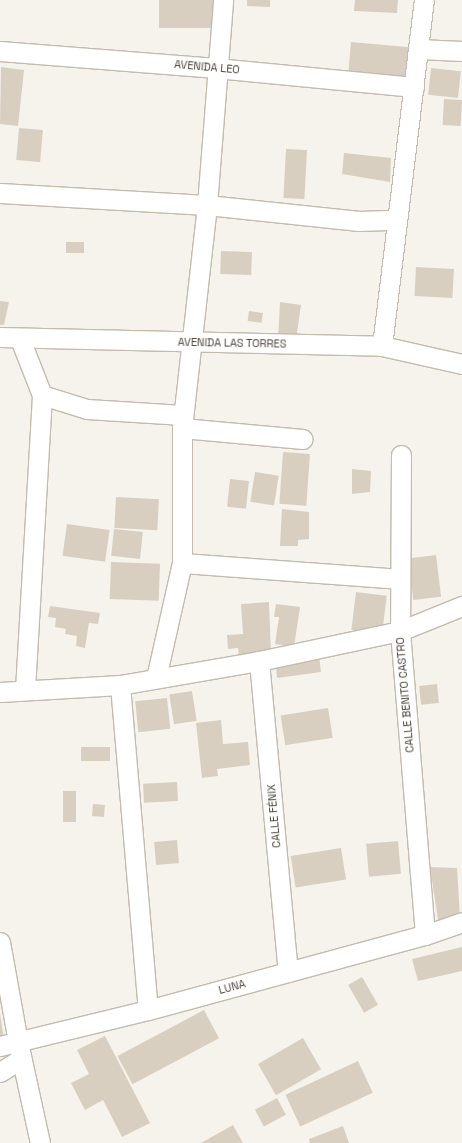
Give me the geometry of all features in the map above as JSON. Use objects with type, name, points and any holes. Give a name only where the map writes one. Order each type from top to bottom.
[{"type":"street","points":[[156,678],[182,563],[182,421],[193,342],[207,205],[216,68],[224,0]]},
{"type":"street","points":[[382,346],[396,220],[424,0]]},
{"type":"street","points":[[418,49],[462,51]]},
{"type":"street","name":"AVENIDA LEO","points":[[0,51],[216,68],[414,87]]},
{"type":"street","points":[[0,193],[207,205],[359,220],[396,220]]},
{"type":"street","name":"AVENIDA LAS TORRES","points":[[0,337],[20,339],[382,346],[462,364]]},
{"type":"street","points":[[20,339],[42,395],[25,690]]},
{"type":"street","points":[[42,395],[87,409],[303,439]]},
{"type":"street","name":"CALLE BENITO CASTRO","points":[[401,455],[398,579],[400,631],[425,936]]},
{"type":"street","points":[[182,563],[398,579]]},
{"type":"street","points":[[0,692],[120,685],[259,661],[400,631],[462,606]]},
{"type":"street","name":"CALLE FÉNIX","points":[[259,661],[288,972]]},
{"type":"street","points":[[120,685],[148,1010]]},
{"type":"street","name":"LUNA","points":[[0,1072],[13,1049],[148,1010],[425,936],[462,922]]},
{"type":"street","points":[[0,942],[13,1049],[40,1143]]},
{"type":"building","points":[[159,0],[213,0],[213,28],[159,28]]},
{"type":"building","points":[[247,0],[270,0],[270,7],[247,6]]},
{"type":"building","points":[[355,0],[398,0],[397,13],[354,11]]},
{"type":"building","points":[[351,42],[410,47],[407,78],[348,73]]},
{"type":"building","points":[[1,67],[24,70],[18,126],[0,124]]},
{"type":"building","points":[[431,68],[461,71],[458,98],[428,95]]},
{"type":"building","points":[[444,99],[462,100],[461,126],[443,125]]},
{"type":"building","points":[[19,128],[43,130],[40,162],[16,160]]},
{"type":"building","points":[[286,149],[307,150],[304,199],[283,198]]},
{"type":"building","points":[[344,153],[391,158],[390,182],[342,174]]},
{"type":"building","points":[[66,242],[84,242],[84,253],[66,253]]},
{"type":"building","points":[[221,251],[252,252],[251,275],[220,274]]},
{"type":"building","points":[[416,267],[454,269],[452,298],[414,296]]},
{"type":"building","points":[[0,301],[9,302],[4,325],[0,325]]},
{"type":"building","points":[[280,302],[301,305],[296,340],[278,340]]},
{"type":"building","points":[[249,311],[263,313],[261,323],[248,321]]},
{"type":"building","points":[[283,452],[310,454],[306,506],[279,504]]},
{"type":"building","points":[[352,469],[371,471],[370,492],[352,494]]},
{"type":"building","points":[[255,472],[279,476],[274,505],[250,502]]},
{"type":"building","points":[[230,479],[249,481],[246,509],[227,507]]},
{"type":"building","points":[[116,497],[159,499],[157,530],[114,528]]},
{"type":"building","points":[[282,509],[309,512],[309,539],[298,540],[298,546],[280,546]]},
{"type":"building","points":[[67,524],[110,530],[105,562],[63,556]]},
{"type":"building","points":[[114,529],[143,532],[140,559],[111,556]]},
{"type":"building","points":[[436,555],[441,597],[413,600],[408,558]]},
{"type":"building","points":[[111,562],[160,564],[159,601],[110,599]]},
{"type":"building","points":[[356,592],[387,596],[382,633],[351,630]]},
{"type":"building","points":[[269,602],[271,655],[239,657],[238,648],[228,649],[227,635],[243,634],[241,604]]},
{"type":"building","points":[[276,604],[300,607],[294,647],[275,644],[279,617],[274,617]]},
{"type":"building","points":[[50,606],[100,613],[98,624],[89,623],[85,648],[76,646],[77,636],[65,634],[66,629],[55,627],[56,618],[48,617]]},
{"type":"building","points":[[319,656],[321,672],[277,678],[276,666]]},
{"type":"building","points":[[437,684],[439,703],[421,705],[419,686]]},
{"type":"building","points":[[192,691],[197,721],[174,724],[169,695]]},
{"type":"building","points":[[167,698],[170,729],[138,732],[135,701]]},
{"type":"building","points":[[328,708],[333,738],[285,745],[281,716]]},
{"type":"building","points":[[221,720],[223,744],[248,742],[250,765],[217,769],[218,776],[202,778],[196,723]]},
{"type":"building","points":[[81,747],[110,747],[110,761],[81,761]]},
{"type":"building","points":[[177,782],[178,801],[144,803],[143,784]]},
{"type":"building","points":[[63,791],[76,791],[76,822],[63,822]]},
{"type":"building","points":[[93,804],[105,805],[104,817],[92,816]]},
{"type":"building","points":[[177,840],[179,863],[156,865],[154,842]]},
{"type":"building","points":[[398,841],[401,874],[369,877],[366,844]]},
{"type":"building","points":[[341,848],[346,880],[296,888],[291,856]]},
{"type":"building","points":[[430,867],[457,868],[460,917],[439,926]]},
{"type":"building","points":[[462,947],[462,971],[418,981],[412,959]]},
{"type":"building","points":[[362,977],[378,1005],[364,1013],[348,985]]},
{"type":"building","points":[[204,1010],[219,1038],[132,1084],[117,1056]]},
{"type":"building","points":[[0,1014],[4,1039],[0,1040]]},
{"type":"building","points":[[105,1036],[150,1123],[122,1137],[103,1100],[85,1110],[71,1083],[89,1074],[77,1050]]},
{"type":"building","points":[[303,1038],[321,1069],[276,1095],[258,1064]]},
{"type":"building","points":[[358,1061],[373,1093],[300,1127],[285,1095]]},
{"type":"building","points":[[277,1098],[286,1115],[264,1127],[255,1110]]},
{"type":"building","points":[[233,1125],[243,1143],[201,1143]]},
{"type":"building","points":[[343,1126],[349,1143],[310,1143],[309,1139]]}]
